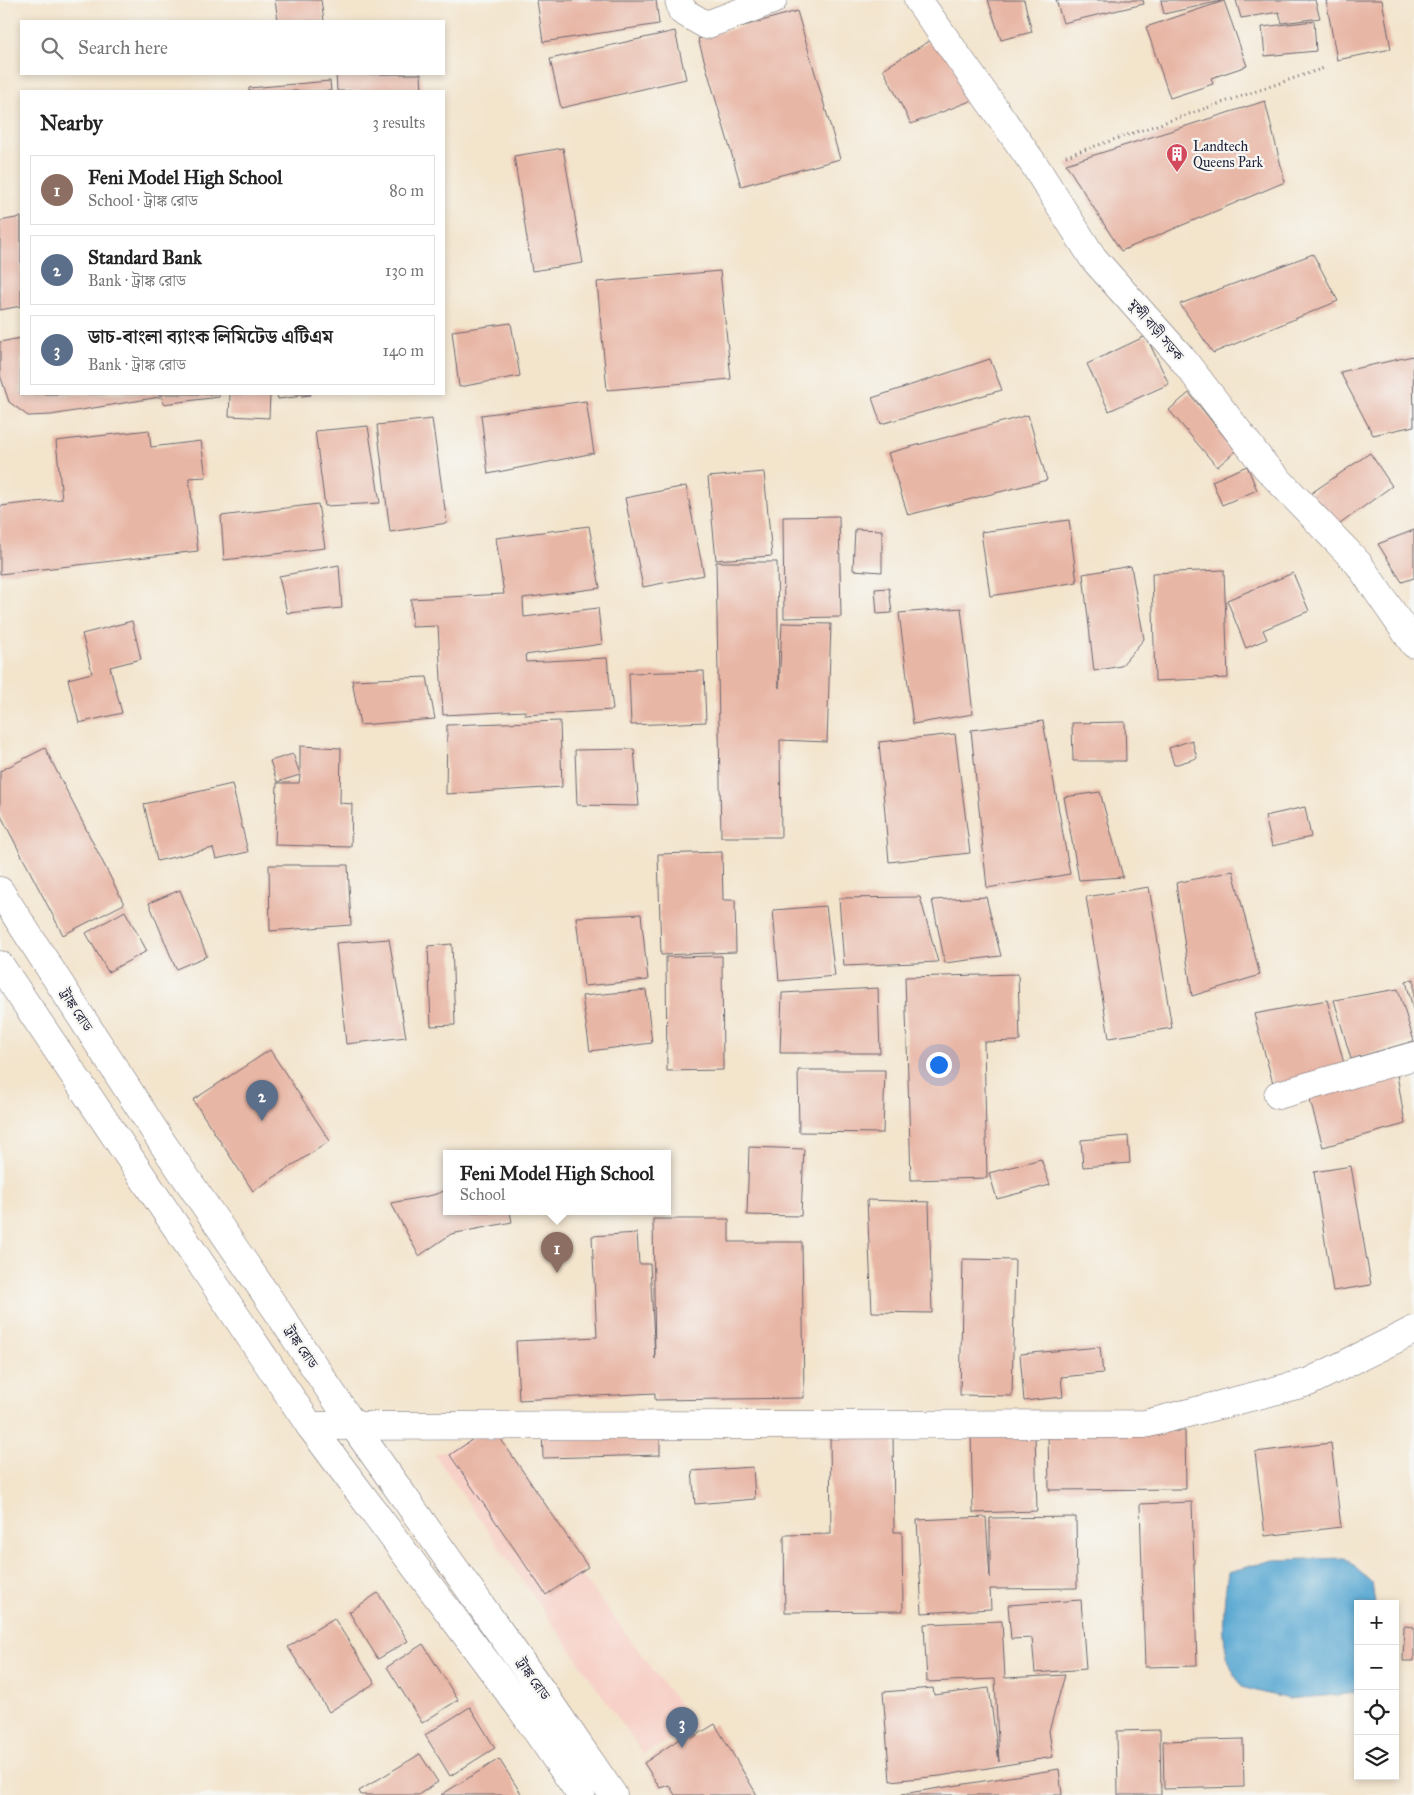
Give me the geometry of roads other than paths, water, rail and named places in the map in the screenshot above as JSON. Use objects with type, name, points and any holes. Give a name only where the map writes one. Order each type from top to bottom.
[{"type":"street","points":[[679,0],[682,11],[706,25],[774,0]]},
{"type":"street","name":"মুন্সী বাড়ী সড়ক","points":[[918,0],[1034,166],[1093,258],[1181,357],[1265,466],[1358,563],[1414,644]]},
{"type":"street","name":"ট্রাঙ্ক রোড","points":[[0,891],[165,1147],[353,1425],[613,1795]]},
{"type":"street","name":"ট্রাঙ্ক রোড","points":[[0,965],[310,1426],[522,1710],[581,1795]]},
{"type":"street","points":[[1278,1095],[1414,1056]]},
{"type":"street","points":[[310,1426],[1145,1424],[1309,1382],[1414,1330]]},
{"type":"water","points":[[1345,1558],[1372,1583],[1374,1600],[1354,1600],[1354,1693],[1288,1699],[1241,1687],[1229,1662],[1224,1640],[1224,1605],[1228,1572],[1273,1560]]},
{"type":"place","name":"Landtech Queens Park","points":[[1177,173]]},
{"type":"place","name":"Standard Bank","points":[[262,1121]]},
{"type":"place","name":"Feni Model High School","points":[[557,1273]]},
{"type":"place","name":"ডাচ-বাংলা ব্যাংক লিমিটেড এটিএম","points":[[682,1748]]}]
